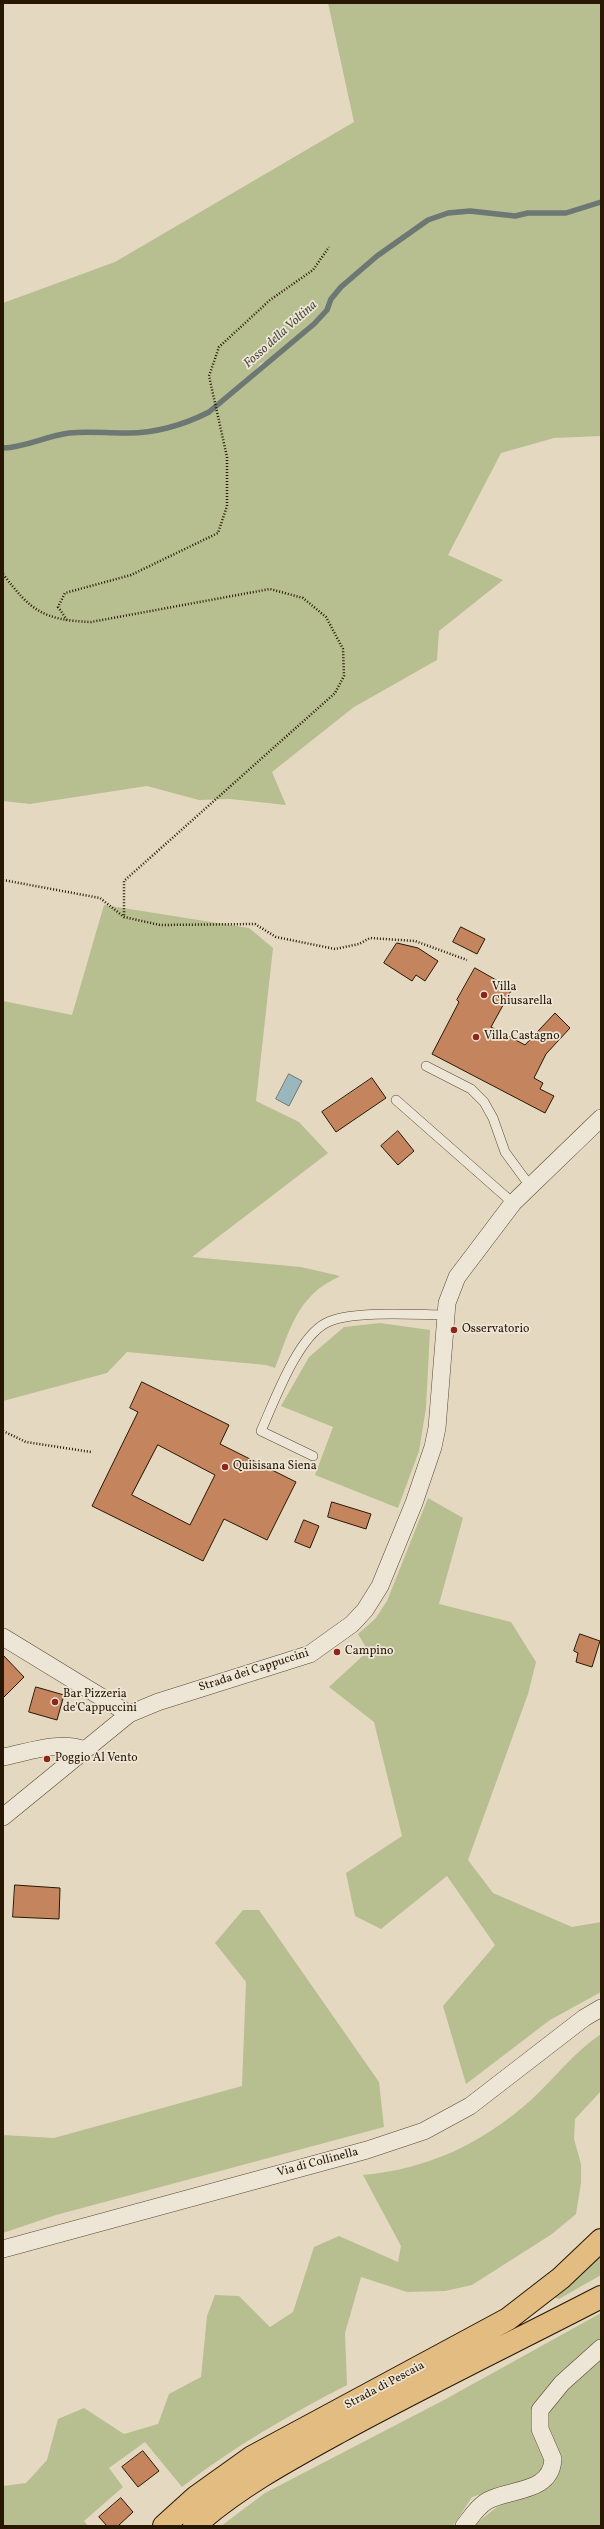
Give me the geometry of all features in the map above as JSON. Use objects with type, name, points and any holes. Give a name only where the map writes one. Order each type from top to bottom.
[{"type":"main road","name":"Strada di Pescaia","points":[[164,2526],[201,2493],[252,2457],[508,2319],[561,2278],[601,2240]]},
{"type":"main road","name":"Strada di Pescaia","points":[[194,2526],[246,2485],[308,2449],[379,2410],[601,2297]]},
{"type":"street","name":"Strada dei Cappuccini","points":[[3,1817],[129,1714],[164,1700],[310,1654],[337,1637],[365,1610],[385,1576],[433,1448],[437,1428],[445,1315],[448,1297],[460,1271],[513,1203],[601,1118]]},
{"type":"street","points":[[3,1637],[129,1714]]},
{"type":"street","points":[[3,1757],[56,1746],[76,1746],[86,1750]]},
{"type":"street","name":"Via di Collinella","points":[[3,2249],[367,2150],[424,2131],[470,2106],[584,2018],[601,2008]]},
{"type":"street","points":[[464,2526],[478,2507],[487,2501],[535,2486],[543,2481],[549,2473],[553,2459],[540,2428],[540,2410],[562,2383],[601,2348]]},
{"type":"lane","points":[[426,1066],[471,1090],[484,1102],[493,1118],[505,1152],[530,1186]]},
{"type":"lane","points":[[396,1100],[513,1203]]},
{"type":"lane","points":[[313,1456],[261,1431],[291,1366],[314,1334],[324,1323],[338,1318],[368,1316],[445,1315]]},
{"type":"path","points":[[67,621],[58,607],[65,593],[131,575],[218,533],[227,506],[227,457],[209,376],[219,347],[270,300],[313,270],[329,247]]},
{"type":"path","points":[[3,574],[16,591],[42,614],[67,621],[91,622],[270,589],[303,598],[326,617],[343,649],[344,676],[335,693],[124,881],[124,917]]},
{"type":"path","points":[[3,880],[100,898],[124,917],[160,925],[255,924],[276,936],[335,949],[359,944],[370,938],[415,941],[467,960]]},
{"type":"path","points":[[3,1431],[26,1442],[91,1452]]},
{"type":"green space","points":[[328,3],[601,3],[601,436],[554,438],[501,453],[448,555],[503,580],[439,631],[437,660],[354,707],[272,772],[286,805],[230,799],[199,800],[147,786],[30,804],[3,801],[3,303],[115,262],[354,122]],"holes":[[[269,361],[242,387],[261,363]]]},
{"type":"green space","points":[[104,905],[249,928],[273,948],[256,1101],[299,1122],[328,1153],[192,1257],[301,1267],[340,1276],[317,1290],[300,1309],[290,1328],[275,1368],[266,1365],[127,1352],[107,1373],[3,1401],[3,1001],[72,1015]]},
{"type":"green space","points":[[380,1323],[430,1330],[426,1408],[419,1451],[398,1508],[315,1475],[333,1427],[281,1406],[309,1357],[344,1327]]},
{"type":"green space","points":[[428,1498],[463,1518],[439,1604],[511,1622],[536,1662],[528,1694],[468,1860],[493,1893],[572,1927],[601,1922],[601,1992],[550,2020],[466,2084],[443,2006],[495,1945],[447,1876],[381,1929],[355,1916],[346,1873],[402,1836],[374,1722],[329,1687],[368,1651],[358,1634],[375,1619],[387,1601]]},
{"type":"green space","points":[[243,1910],[259,1910],[379,2082],[384,2127],[56,2215],[3,2233],[3,2135],[54,2138],[242,2086],[246,1982],[215,1943]]},
{"type":"green space","points":[[601,2034],[601,2091],[575,2119],[574,2139],[581,2164],[581,2183],[576,2214],[552,2234],[472,2285],[445,2291],[407,2292],[361,2277],[345,2333],[347,2385],[262,2432],[221,2458],[182,2487],[145,2442],[109,2468],[123,2487],[84,2521],[88,2526],[3,2526],[3,2486],[26,2483],[47,2460],[58,2419],[84,2408],[124,2434],[158,2424],[169,2394],[201,2377],[207,2316],[215,2295],[239,2296],[270,2327],[293,2312],[314,2247],[339,2236],[398,2262],[401,2246],[363,2175],[410,2167],[452,2152],[473,2142],[492,2130],[530,2101],[573,2057]]},
{"type":"green space","points":[[601,2252],[601,2275],[559,2299],[551,2296]]},
{"type":"green space","points":[[601,2313],[601,2526],[473,2526],[497,2507],[521,2497],[524,2482],[472,2497],[453,2526],[221,2526],[265,2493],[444,2400]]},
{"type":"water","points":[[289,1074],[302,1081],[289,1106],[276,1099]]},
{"type":"building","points":[[461,927],[485,939],[477,954],[453,942]]},
{"type":"building","points":[[397,943],[418,948],[438,961],[425,981],[416,975],[412,981],[384,963]]},
{"type":"building","points":[[475,968],[512,989],[491,1027],[525,1045],[555,1013],[570,1028],[546,1054],[534,1078],[543,1083],[540,1089],[554,1096],[545,1113],[432,1054],[459,1002],[457,1000]]},
{"type":"building","points":[[372,1078],[386,1098],[336,1132],[322,1112]]},
{"type":"building","points":[[398,1131],[414,1151],[398,1165],[381,1146]]},
{"type":"building","name":"Quisisana Siena","points":[[142,1382],[229,1425],[220,1444],[296,1482],[267,1540],[224,1519],[203,1561],[92,1506],[138,1412],[130,1408]],"holes":[[[158,1445],[215,1475],[190,1525],[132,1495]]]},
{"type":"building","points":[[332,1502],[371,1514],[366,1529],[328,1517]]},
{"type":"building","points":[[304,1520],[319,1526],[310,1548],[295,1542]]},
{"type":"building","points":[[580,1634],[600,1641],[592,1667],[576,1662],[578,1653],[574,1651]]},
{"type":"building","points":[[3,1655],[24,1677],[3,1698]]},
{"type":"building","points":[[36,1687],[64,1695],[57,1720],[29,1712]]},
{"type":"building","points":[[15,1885],[60,1888],[59,1919],[13,1917]]},
{"type":"building","points":[[143,2451],[159,2471],[138,2487],[122,2467]]},
{"type":"building","points":[[121,2498],[133,2512],[118,2526],[107,2526],[99,2517]]},
{"type":"waterway","name":"Fosso della Voltina","points":[[3,448],[20,446],[52,436],[69,433],[146,432],[179,425],[209,412],[314,324],[327,310],[331,299],[341,287],[377,256],[428,220],[448,213],[470,211],[515,216],[528,213],[566,213],[601,202]]},
{"type":"place","name":"Villa Chiusarella","points":[[484,995]]},
{"type":"place","name":"Villa Castagno","points":[[476,1037]]},
{"type":"place","name":"Osservatorio","points":[[454,1330]]},
{"type":"place","name":"Quisisana Siena","points":[[225,1467]]},
{"type":"place","name":"Campino","points":[[337,1652]]},
{"type":"place","name":"Bar Pizzeria de'Cappuccini","points":[[55,1702]]},
{"type":"place","name":"Poggio Al Vento","points":[[47,1759]]}]
